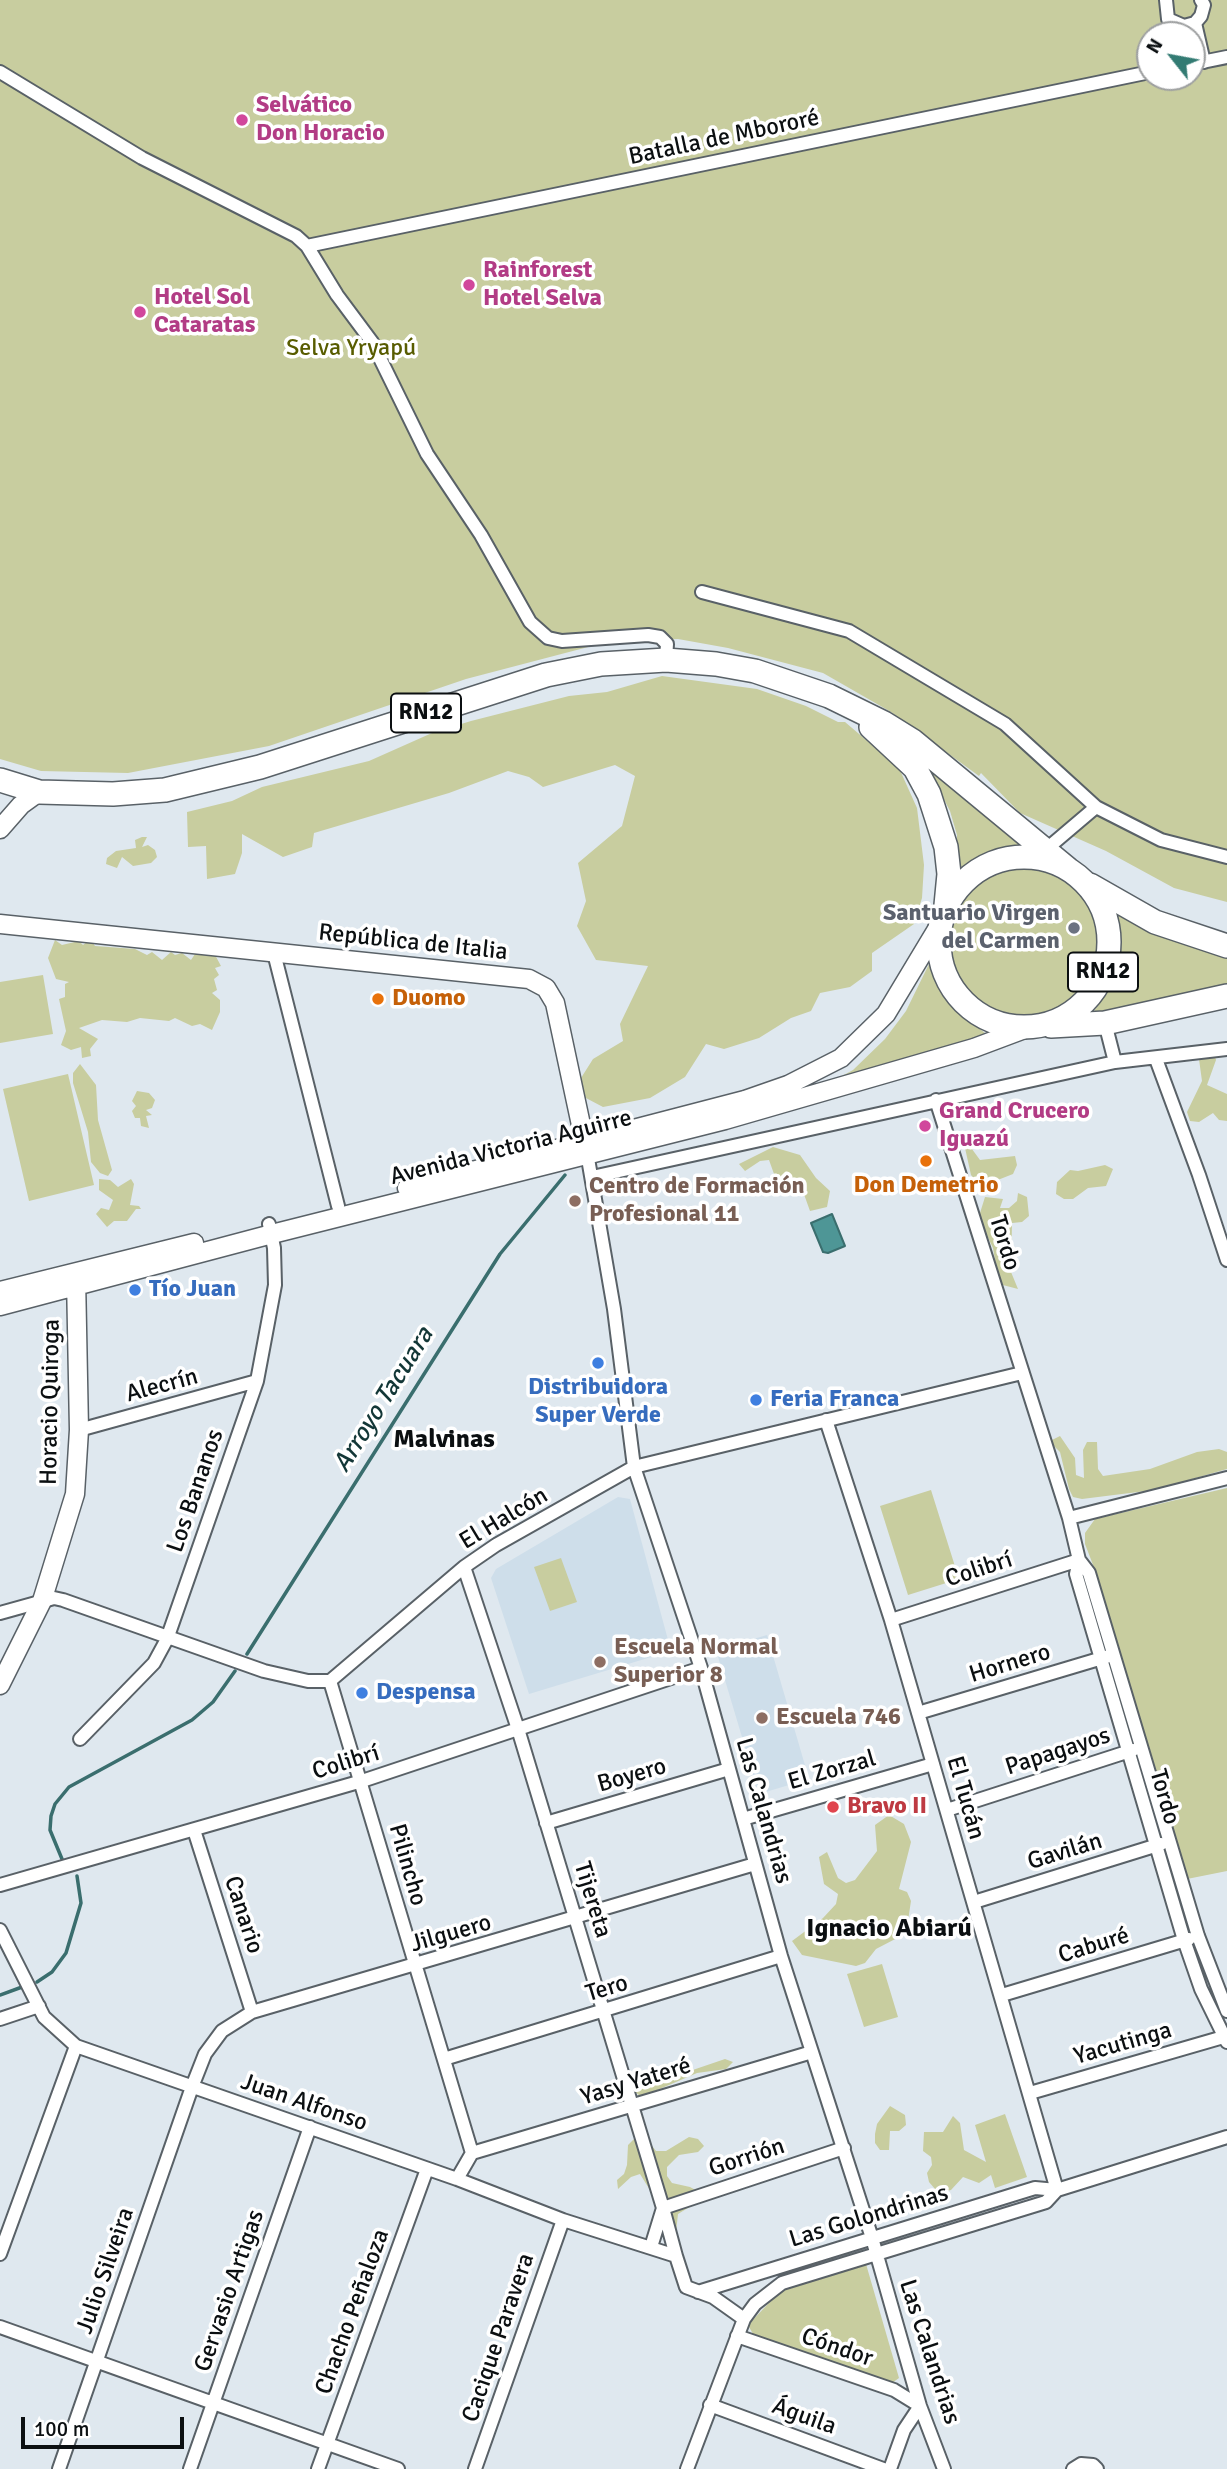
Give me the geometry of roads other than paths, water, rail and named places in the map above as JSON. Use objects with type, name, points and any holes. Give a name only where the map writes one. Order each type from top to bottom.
[{"type":"highway","name":"RN12","points":[[0,780],[39,792],[113,794],[203,782],[546,675],[601,664],[666,660],[716,664],[755,671],[829,696],[884,723],[913,741],[1042,854],[1155,922],[1227,946]]},
{"type":"highway","name":"RN12","points":[[850,708],[915,768],[929,794],[946,847],[949,874],[941,961],[948,980],[959,997],[974,1011],[991,1021],[1036,1027],[1105,1023],[1227,996]]},
{"type":"highway","points":[[944,915],[955,893],[983,868],[1001,860],[1042,854]]},
{"type":"highway","name":"RN12","points":[[1036,1027],[1063,1018],[1081,1005],[1096,988],[1106,967],[1109,945],[1107,922],[1099,901],[1076,875]]},
{"type":"main road","points":[[0,829],[21,805],[39,792]]},
{"type":"main road","name":"Avenida Victoria Aguirre","points":[[0,1306],[76,1279],[586,1147],[788,1085],[841,1058],[886,1014],[944,915]]},
{"type":"main road","name":"República de Italia","points":[[0,924],[529,979],[546,988],[555,1003],[586,1147]]},
{"type":"main road","name":"Avenida Victoria Aguirre","points":[[270,1229],[338,1206],[586,1147],[724,1120],[974,1048],[1036,1027]]},
{"type":"main road","name":"Avenida Victoria Aguirre","points":[[0,1291],[76,1279]]},
{"type":"main road","name":"Horacio Quiroga","points":[[0,1685],[42,1601],[75,1494],[79,1430],[76,1279]]},
{"type":"street","points":[[1166,0],[1168,19],[1172,21]]},
{"type":"street","points":[[1196,21],[1201,16],[1201,0]]},
{"type":"street","points":[[1206,61],[1227,57]]},
{"type":"street","points":[[0,72],[142,158],[274,223],[307,246],[337,295],[372,342],[427,454],[481,535],[530,622],[548,638],[562,641],[648,635],[660,637],[667,644],[666,660]]},
{"type":"street","name":"Batalla de Mbororé","points":[[307,246],[1136,75]]},
{"type":"street","points":[[702,592],[849,631],[1004,724],[1096,807],[1161,839],[1227,857]]},
{"type":"street","points":[[1042,854],[1096,807]]},
{"type":"street","points":[[274,953],[338,1206]]},
{"type":"street","points":[[1105,1023],[1115,1062]]},
{"type":"street","points":[[592,1177],[1115,1062],[1227,1049]]},
{"type":"street","points":[[1156,1059],[1227,1260]]},
{"type":"street","name":"Tordo","points":[[936,1100],[1069,1518],[1079,1560],[1089,1573],[1128,1751],[1184,1940],[1201,1989],[1226,2038]]},
{"type":"street","name":"Las Calandrias","points":[[586,1147],[634,1467],[701,1668],[781,1956],[872,2238],[920,2406],[944,2469]]},
{"type":"street","name":"Los Bananos","points":[[80,1739],[154,1663],[167,1639],[257,1381],[273,1308],[275,1285],[270,1229]]},
{"type":"street","name":"El Halcón","points":[[330,1681],[464,1567],[496,1545],[634,1467],[1023,1373]]},
{"type":"street","name":"Alecrín","points":[[79,1430],[257,1381]]},
{"type":"street","name":"El Tucán","points":[[827,1420],[891,1620],[1057,2190]]},
{"type":"street","points":[[1069,1518],[1227,1478]]},
{"type":"street","name":"Colibrí","points":[[891,1620],[1079,1560]]},
{"type":"street","name":"Tijereta","points":[[464,1567],[519,1729],[676,2256],[686,2287],[695,2292]]},
{"type":"street","points":[[0,1613],[42,1601],[63,1600],[167,1639],[264,1671],[308,1681],[330,1681]]},
{"type":"street","name":"Tordo","points":[[1107,1657],[1141,1748],[1198,1936],[1227,2011]]},
{"type":"street","name":"Hornero","points":[[918,1713],[1107,1657]]},
{"type":"street","name":"Colibrí","points":[[0,1885],[362,1781],[701,1668]]},
{"type":"street","name":"Pilincho","points":[[330,1681],[472,2153]]},
{"type":"street","name":"Papagayos","points":[[947,1810],[1141,1748]]},
{"type":"street","name":"El Zorzal","points":[[743,1819],[933,1764]]},
{"type":"street","name":"Boyero","points":[[546,1823],[729,1769]]},
{"type":"street","name":"Canario","points":[[194,1830],[252,2012]]},
{"type":"street","name":"Gavilán","points":[[974,1902],[1169,1841]]},
{"type":"street","name":"Jilguero","points":[[192,2087],[205,2054],[222,2031],[252,2012],[755,1864]]},
{"type":"street","name":"Juan Alfonso","points":[[0,1930],[44,2017],[76,2046],[457,2179],[563,2220],[676,2256]]},
{"type":"street","name":"Caburé","points":[[1002,1995],[1198,1936]]},
{"type":"street","name":"Tero","points":[[444,2059],[781,1956]]},
{"type":"street","points":[[0,2019],[39,2006]]},
{"type":"street","name":"Yacutinga","points":[[1030,2093],[1226,2038]]},
{"type":"street","points":[[0,2254],[76,2046]]},
{"type":"street","name":"Yasy Yateré","points":[[472,2153],[812,2052]]},
{"type":"street","name":"Julio Silveira","points":[[59,2469],[192,2087]]},
{"type":"street","name":"Gervasio Artigas","points":[[190,2469],[310,2127]]},
{"type":"street","name":"Las Golondrinas","points":[[695,2292],[1035,2188],[1057,2190],[1227,2137]]},
{"type":"street","name":"Gorrión","points":[[663,2208],[844,2148]]},
{"type":"street","points":[[457,2179],[472,2153]]},
{"type":"street","name":"Chacho Peñaloza","points":[[318,2469],[427,2169]]},
{"type":"street","name":"Las Golondrinas","points":[[744,2319],[755,2304],[782,2283],[1046,2202],[1057,2190]]},
{"type":"street","points":[[651,2247],[663,2208]]},
{"type":"street","name":"Cacique Paravera","points":[[475,2469],[563,2220]]},
{"type":"street","points":[[687,2469],[744,2319],[713,2297],[695,2292]]},
{"type":"street","points":[[0,2327],[398,2469]]},
{"type":"street","name":"Cóndor","points":[[737,2336],[894,2390],[920,2406]]},
{"type":"street","name":"Águila","points":[[710,2405],[883,2469]]},
{"type":"street","points":[[890,2469],[904,2430],[920,2406]]},
{"type":"street","points":[[1073,2469],[1081,2464],[1093,2465],[1097,2469]]},
{"type":"water","points":[[832,1214],[845,1246],[828,1253],[823,1252],[811,1223]]},
{"type":"waterway","name":"Arroyo Tacuara","points":[[247,1654],[500,1254],[565,1175]]},
{"type":"waterway","name":"Arroyo Tacuara","points":[[62,1859],[50,1830],[51,1816],[55,1804],[69,1787],[192,1720],[213,1702],[235,1671]]},
{"type":"waterway","name":"Arroyo Tacuara","points":[[37,1982],[52,1972],[66,1953],[81,1903],[77,1876]]},
{"type":"waterway","name":"Arroyo Tacuara","points":[[0,1995],[22,1987]]},
{"type":"place","name":"Selvático Don Horacio","points":[[242,120]]},
{"type":"place","name":"Rainforest Hotel Selva","points":[[469,285]]},
{"type":"place","name":"Hotel Sol Cataratas","points":[[140,312]]},
{"type":"place","name":"Santuario Virgen del Carmen","points":[[1074,928]]},
{"type":"place","name":"Duomo","points":[[378,999]]},
{"type":"place","name":"Grand Crucero Iguazú","points":[[925,1126]]},
{"type":"place","name":"Don Demetrio","points":[[926,1161]]},
{"type":"place","name":"Centro de Formación Profesional 11","points":[[575,1201]]},
{"type":"place","name":"Tío Juan","points":[[135,1290]]},
{"type":"place","name":"Distribuidora Super Verde","points":[[598,1363]]},
{"type":"place","name":"Feria Franca","points":[[756,1400]]},
{"type":"place","name":"Escuela Normal Superior 8","points":[[600,1662]]},
{"type":"place","name":"Despensa","points":[[362,1693]]},
{"type":"place","name":"Escuela 746","points":[[762,1718]]},
{"type":"place","name":"Bravo II","points":[[833,1807]]},
{"type":"district","name":"Malvinas","points":[[444,1440]]},
{"type":"district","name":"Ignacio Abiarú","points":[[889,1929]]},
{"type":"park label","name":"Selva Yryapú","points":[[351,349]]}]
